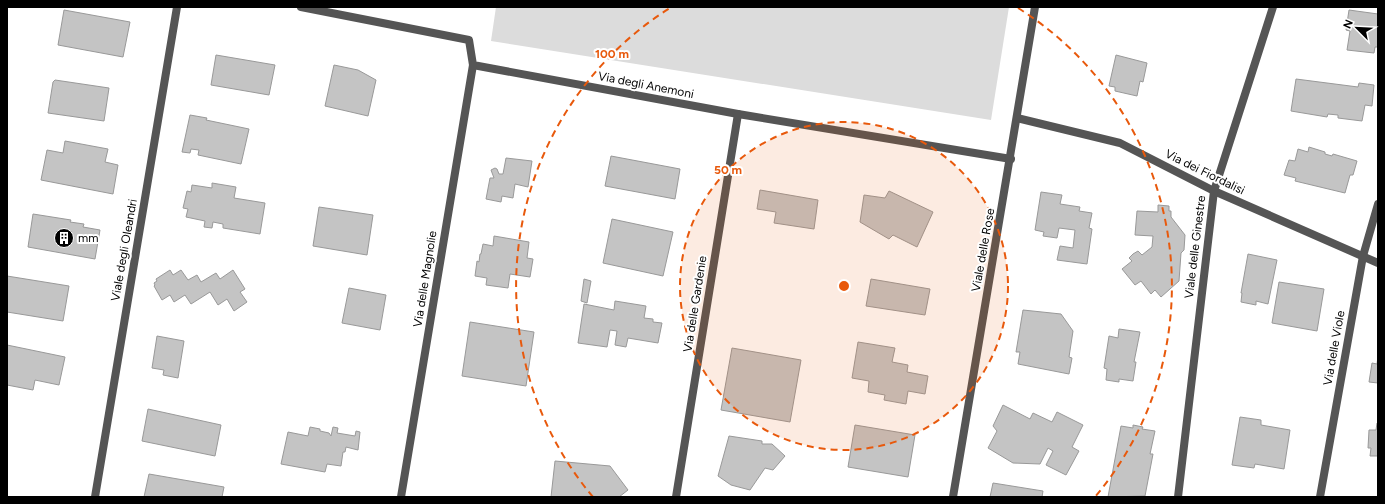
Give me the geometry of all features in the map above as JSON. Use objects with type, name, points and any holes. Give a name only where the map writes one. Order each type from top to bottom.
[{"type":"street","name":"Viale degli Oleandri","points":[[95,497],[177,7]]},
{"type":"street","points":[[300,7],[469,40],[472,65]]},
{"type":"street","name":"Viale delle Rose","points":[[953,497],[1035,7]]},
{"type":"street","name":"Viale delle Ginestre","points":[[1178,497],[1214,191],[1273,7]]},
{"type":"street","name":"Via degli Anemoni","points":[[472,65],[738,114],[1010,159]]},
{"type":"street","name":"Via delle Magnolie","points":[[401,497],[472,65]]},
{"type":"street","name":"Via delle Gardenie","points":[[676,497],[738,114]]},
{"type":"street","name":"Via dei Fiordalisi","points":[[1017,118],[1120,143],[1214,191],[1378,263]]},
{"type":"street","name":"Via delle Viole","points":[[1320,497],[1363,256],[1378,204]]},
{"type":"shaded area","points":[[496,7],[1009,7],[991,120],[491,41]]},
{"type":"building","points":[[64,10],[130,22],[123,57],[58,45]]},
{"type":"building","points":[[1349,10],[1378,14],[1378,47],[1375,47],[1374,53],[1347,50],[1350,31],[1346,30]]},
{"type":"building","points":[[216,55],[275,65],[269,95],[211,85]]},
{"type":"building","points":[[1116,55],[1147,63],[1143,82],[1140,81],[1137,96],[1115,91],[1115,87],[1109,86]]},
{"type":"building","points":[[334,65],[358,70],[376,80],[368,116],[325,106]]},
{"type":"building","points":[[1296,79],[1358,87],[1359,83],[1374,85],[1372,106],[1365,105],[1362,121],[1338,118],[1338,115],[1328,114],[1327,117],[1291,111]]},
{"type":"building","points":[[55,80],[109,88],[104,121],[48,113],[53,82]]},
{"type":"building","points":[[190,115],[249,129],[241,164],[198,155],[199,150],[191,149],[190,153],[182,152]]},
{"type":"building","points":[[65,141],[108,149],[105,162],[118,165],[113,194],[41,180],[47,150],[63,153]]},
{"type":"building","points":[[1309,147],[1325,152],[1325,154],[1332,156],[1333,154],[1357,161],[1353,175],[1350,175],[1345,193],[1295,181],[1296,178],[1284,175],[1289,160],[1295,161],[1298,149],[1308,152]]},
{"type":"building","points":[[611,156],[680,169],[675,199],[605,186]]},
{"type":"building","points":[[506,158],[532,161],[528,187],[515,184],[513,198],[502,196],[501,202],[486,199],[490,178],[494,178],[491,170],[495,168],[499,174],[503,174]]},
{"type":"building","points":[[212,183],[236,187],[234,198],[265,203],[260,234],[223,228],[223,224],[213,222],[212,228],[204,227],[205,221],[186,217],[188,209],[183,208],[187,191],[191,192],[192,185],[212,188]]},
{"type":"building","points":[[760,190],[818,200],[814,229],[774,223],[776,212],[757,209]]},
{"type":"building","points":[[889,191],[933,212],[917,247],[893,235],[889,239],[860,222],[864,195],[885,198]]},
{"type":"building","points":[[1041,192],[1062,195],[1060,204],[1080,207],[1079,211],[1092,213],[1089,228],[1092,229],[1087,264],[1057,260],[1060,246],[1073,248],[1075,230],[1059,228],[1057,238],[1043,236],[1044,232],[1035,230]]},
{"type":"building","points":[[1158,205],[1169,206],[1171,217],[1185,235],[1184,250],[1181,253],[1179,281],[1161,297],[1155,290],[1151,294],[1141,281],[1135,285],[1122,269],[1132,261],[1129,258],[1133,254],[1138,251],[1142,255],[1152,247],[1153,236],[1135,235],[1137,211],[1158,212]]},
{"type":"building","points":[[319,207],[373,215],[367,255],[313,246]]},
{"type":"building","name":"mm","points":[[33,214],[71,220],[70,222],[84,224],[83,227],[100,230],[95,259],[28,247]]},
{"type":"building","points":[[612,219],[673,232],[663,276],[603,263]]},
{"type":"building","points":[[494,236],[529,242],[527,258],[533,259],[530,277],[510,274],[508,288],[486,285],[487,278],[475,276],[477,261],[479,262],[483,244],[493,246]]},
{"type":"building","points":[[1248,254],[1277,260],[1268,304],[1256,301],[1256,305],[1241,302],[1241,293]]},
{"type":"building","points":[[170,270],[173,275],[181,270],[188,280],[197,275],[201,282],[216,273],[220,279],[233,270],[245,289],[240,292],[247,302],[234,311],[227,299],[218,305],[210,292],[191,304],[185,295],[174,302],[170,295],[162,300],[154,286],[154,283],[157,281],[156,279]]},
{"type":"building","points":[[7,276],[69,286],[63,321],[7,312]]},
{"type":"building","points":[[584,279],[591,281],[587,303],[581,301]]},
{"type":"building","points":[[871,279],[930,289],[925,315],[866,306]]},
{"type":"building","points":[[1279,282],[1324,289],[1317,331],[1272,323]]},
{"type":"building","points":[[349,288],[386,295],[380,330],[342,323]]},
{"type":"building","points":[[615,301],[646,306],[644,318],[653,319],[653,322],[662,323],[658,343],[628,338],[626,347],[615,345],[617,331],[610,330],[607,347],[578,343],[584,304],[614,310]]},
{"type":"building","points":[[1023,310],[1061,314],[1073,331],[1069,357],[1072,358],[1069,374],[1018,364],[1020,352],[1016,352]]},
{"type":"building","points":[[470,322],[534,332],[526,386],[462,376]]},
{"type":"building","points":[[1119,329],[1140,332],[1134,362],[1136,362],[1133,381],[1119,379],[1119,382],[1106,380],[1107,369],[1104,368],[1109,336],[1118,338]]},
{"type":"building","points":[[157,336],[184,341],[178,378],[163,375],[164,370],[152,368]]},
{"type":"building","points":[[858,342],[895,348],[892,362],[908,365],[907,372],[928,376],[925,394],[908,391],[906,404],[884,400],[885,395],[868,392],[869,381],[852,378]]},
{"type":"building","points":[[7,345],[65,357],[59,385],[35,380],[33,390],[7,385]]},
{"type":"building","points":[[732,348],[801,360],[790,422],[721,410]]},
{"type":"building","points":[[1378,356],[1378,383],[1369,382],[1372,363],[1377,364]]},
{"type":"building","points":[[1003,405],[1030,419],[1033,413],[1052,422],[1057,412],[1083,425],[1072,447],[1079,451],[1066,475],[1046,465],[1053,451],[1048,448],[1040,464],[1013,463],[988,448],[997,431],[993,426]]},
{"type":"building","points":[[148,409],[221,425],[215,456],[142,441]]},
{"type":"building","points":[[1240,417],[1261,420],[1261,425],[1290,430],[1284,469],[1255,464],[1254,468],[1232,465]]},
{"type":"building","points":[[1377,423],[1378,456],[1370,456],[1371,448],[1368,448],[1369,430],[1376,430]]},
{"type":"building","points":[[855,425],[915,435],[908,477],[848,467]]},
{"type":"building","points":[[1133,425],[1143,427],[1142,429],[1155,431],[1150,454],[1153,454],[1145,496],[1108,497],[1121,426],[1133,428]]},
{"type":"building","points":[[310,427],[320,429],[320,431],[329,433],[331,436],[333,427],[338,428],[337,433],[355,436],[356,431],[360,432],[358,450],[346,447],[345,452],[343,452],[341,466],[327,464],[325,472],[281,464],[288,432],[308,436]]},
{"type":"building","points":[[729,436],[762,441],[762,444],[772,444],[785,456],[773,470],[765,468],[750,490],[731,485],[718,476]]},
{"type":"building","points":[[555,461],[610,466],[628,490],[619,497],[551,497]]},
{"type":"building","points":[[149,474],[224,487],[222,497],[144,497]]},
{"type":"building","points":[[993,483],[1043,491],[1042,497],[990,497]]},
{"type":"place","name":"mm","points":[[64,238]]}]
